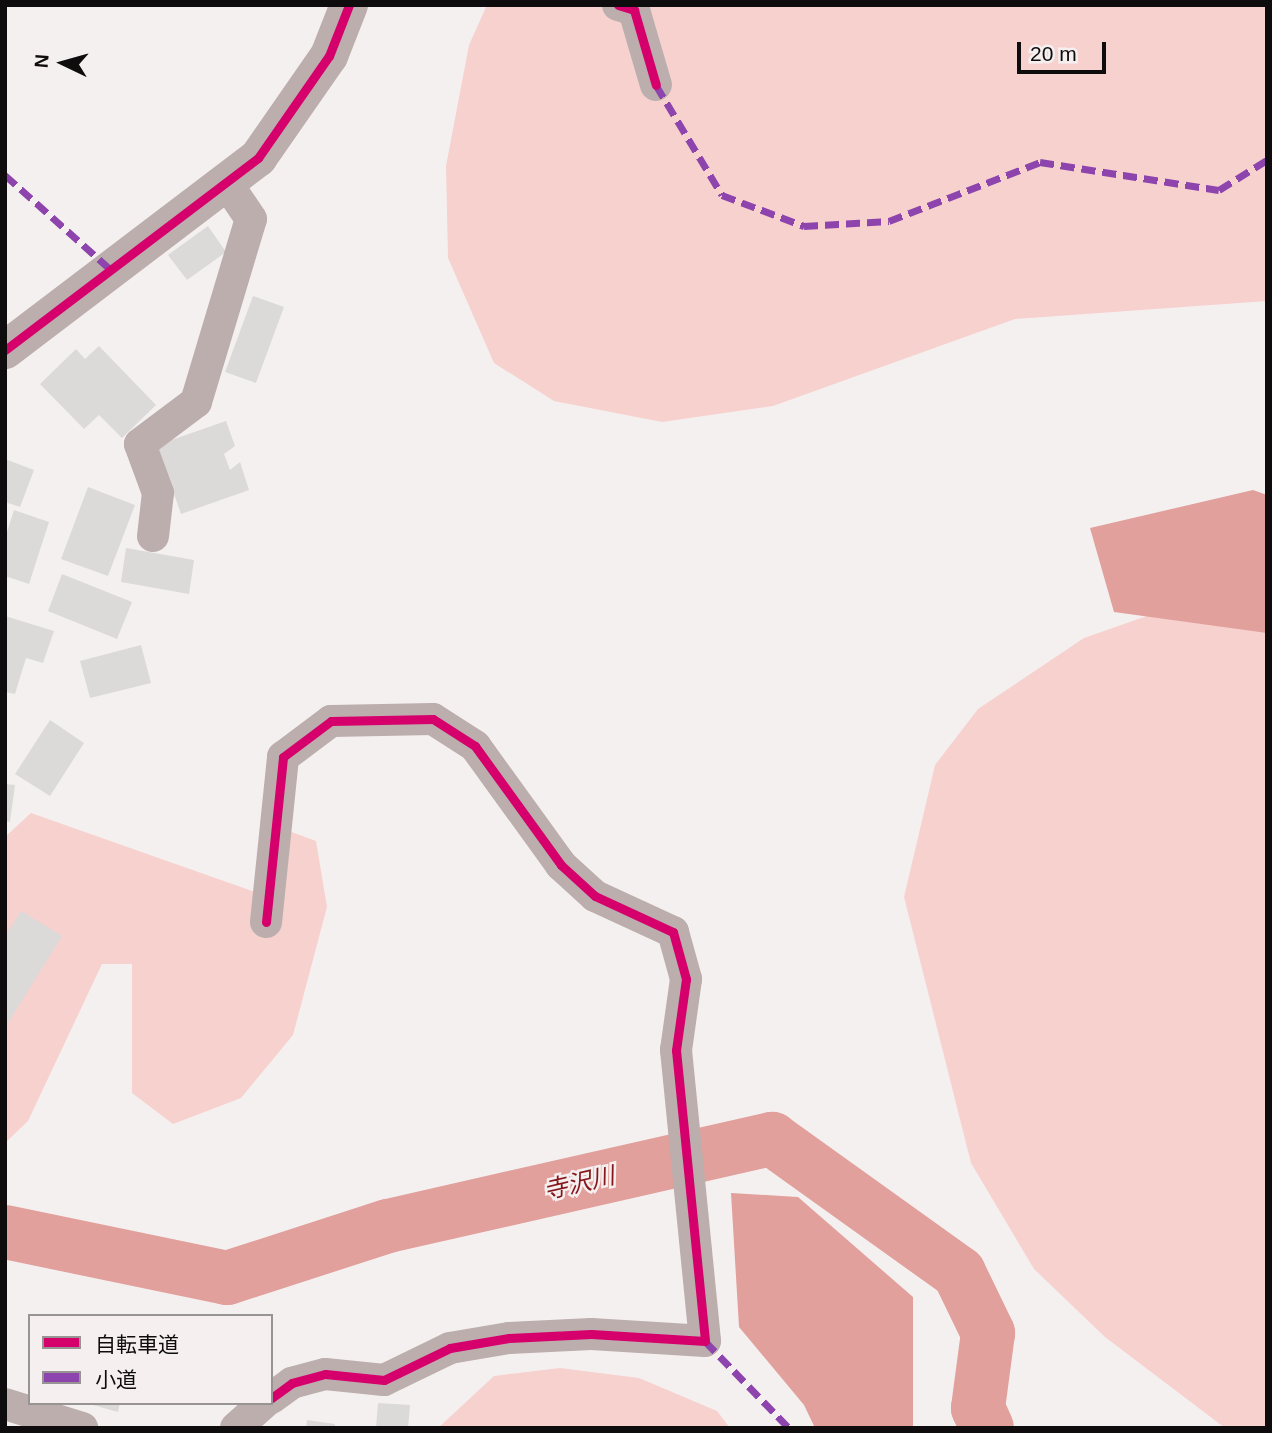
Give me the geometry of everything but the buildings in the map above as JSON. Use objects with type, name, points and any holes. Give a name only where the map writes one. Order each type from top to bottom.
[{"type":"street","points":[[5,350],[258,158],[321,68],[349,5]]},
{"type":"street","points":[[618,5],[634,10],[656,85]]},
{"type":"street","points":[[153,536],[158,493],[140,444],[195,402],[251,219],[226,182]]},
{"type":"street","points":[[266,922],[283,757],[331,721],[433,719],[475,746],[561,865],[595,896],[673,932],[686,979],[676,1050],[705,1341],[592,1334],[509,1338],[450,1348],[384,1380],[325,1374],[292,1383],[273,1397]]},
{"type":"street","points":[[5,1404],[82,1428]]},
{"type":"street","points":[[236,1428],[262,1405]]},
{"type":"shaded area","points":[[487,5],[1267,5],[1267,301],[1015,319],[773,406],[662,422],[554,401],[494,363],[448,258],[446,166],[469,45]]},
{"type":"shaded area","points":[[1253,490],[1267,495],[1267,633],[1114,612],[1090,528]]},
{"type":"shaded area","points":[[1267,574],[1267,1428],[1225,1428],[1105,1337],[1034,1269],[971,1163],[904,897],[935,765],[978,709],[1084,638]]},
{"type":"shaded area","points":[[31,813],[255,892],[262,821],[316,841],[327,907],[293,1035],[241,1098],[173,1124],[132,1093],[132,964],[102,964],[28,1121],[5,1143],[5,837]]},
{"type":"shaded area","points":[[731,1193],[798,1197],[913,1297],[913,1428],[815,1428],[804,1405],[739,1327]]},
{"type":"shaded area","points":[[560,1368],[639,1378],[717,1411],[730,1428],[438,1428],[494,1376]]},
{"type":"waterway","name":"寺沢川","points":[[5,1232],[227,1278],[388,1226],[772,1139],[959,1273],[988,1333],[978,1408],[987,1428]]},
{"type":"marked path","points":[[656,85],[722,195],[804,226],[889,221],[1040,162],[1219,190],[1267,160]]},
{"type":"marked path","points":[[5,175],[109,268]]},
{"type":"marked path","points":[[705,1341],[789,1428]]},
{"type":"cycle path","points":[[5,350],[258,158],[329,56],[349,5]]},
{"type":"cycle path","points":[[618,5],[634,10],[656,85]]},
{"type":"cycle path","points":[[266,922],[283,757],[331,721],[433,719],[475,746],[561,865],[595,896],[673,932],[686,979],[676,1050],[705,1341],[591,1334],[509,1338],[450,1348],[384,1380],[325,1374],[292,1383],[273,1397]]}]
